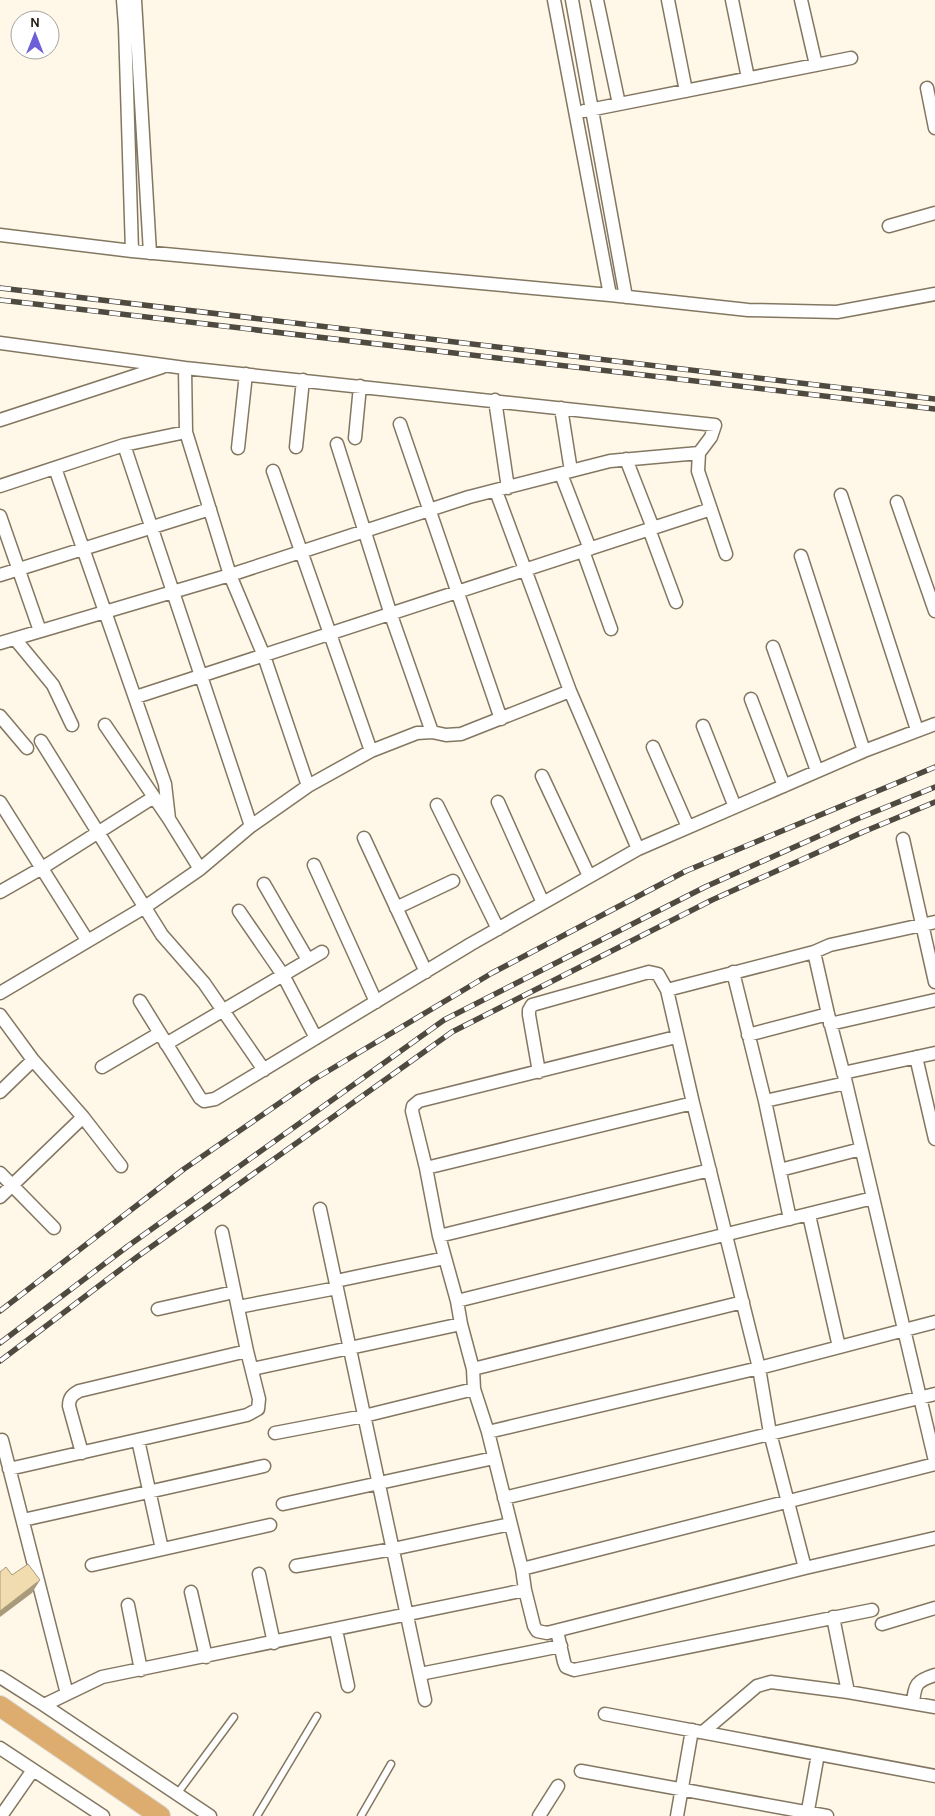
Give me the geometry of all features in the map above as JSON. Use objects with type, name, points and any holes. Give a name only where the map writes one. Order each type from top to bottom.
[{"type":"main road","points":[[0,1706],[160,1816]]},
{"type":"main road","points":[[0,1722],[139,1816]]},
{"type":"street","points":[[123,0],[132,252]]},
{"type":"street","points":[[135,0],[150,253]]},
{"type":"street","points":[[554,0],[610,295]]},
{"type":"street","points":[[572,0],[626,297]]},
{"type":"street","points":[[597,0],[618,104]]},
{"type":"street","points":[[668,0],[686,91]]},
{"type":"street","points":[[732,0],[748,78]]},
{"type":"street","points":[[801,0],[816,65]]},
{"type":"street","points":[[574,113],[851,58]]},
{"type":"street","points":[[927,88],[935,128]]},
{"type":"street","points":[[889,226],[935,213]]},
{"type":"street","points":[[0,236],[132,252],[610,295],[748,310],[837,312],[927,297],[935,294]]},
{"type":"street","points":[[4,345],[185,368],[715,425],[712,437],[699,453],[698,471],[726,554]]},
{"type":"street","points":[[0,420],[166,365]]},
{"type":"street","points":[[185,368],[186,432],[230,575],[264,656],[308,786]]},
{"type":"street","points":[[238,448],[246,374]]},
{"type":"street","points":[[296,447],[303,380]]},
{"type":"street","points":[[355,438],[360,386]]},
{"type":"street","points":[[495,400],[502,489],[525,570],[570,691],[638,848]]},
{"type":"street","points":[[561,408],[566,473],[586,550],[611,629]]},
{"type":"street","points":[[400,424],[501,719]]},
{"type":"street","points":[[0,486],[124,445],[186,432]]},
{"type":"street","points":[[337,444],[364,531],[432,732]]},
{"type":"street","points":[[124,445],[251,826]]},
{"type":"street","points":[[0,643],[230,575],[469,497],[626,459],[699,453]]},
{"type":"street","points":[[626,459],[676,602]]},
{"type":"street","points":[[55,468],[165,784],[169,819]]},
{"type":"street","points":[[273,471],[371,751]]},
{"type":"street","points":[[840,494],[917,730]]},
{"type":"street","points":[[897,502],[935,611]]},
{"type":"street","points":[[0,574],[210,509]]},
{"type":"street","points":[[136,697],[712,509]]},
{"type":"street","points":[[0,516],[40,631]]},
{"type":"street","points":[[801,556],[864,751]]},
{"type":"street","points":[[15,639],[53,686],[72,724]]},
{"type":"street","points":[[773,647],[817,772]]},
{"type":"street","points":[[0,994],[145,906],[200,869],[251,826],[308,786],[371,751],[417,733],[461,734],[570,691]]},
{"type":"street","points":[[751,699],[784,786]]},
{"type":"street","points":[[0,716],[27,748]]},
{"type":"street","points":[[140,1001],[200,1098],[204,1101],[215,1099],[498,929],[638,848],[864,751],[935,724]]},
{"type":"street","points":[[105,726],[169,819],[200,869]]},
{"type":"street","points":[[703,726],[735,807]]},
{"type":"street","points":[[41,741],[162,935],[178,956],[204,983],[264,1070]]},
{"type":"street","points":[[653,747],[688,827]]},
{"type":"street","points":[[542,776],[589,876]]},
{"type":"street","points":[[0,892],[42,868],[154,797]]},
{"type":"street","points":[[0,802],[88,940]]},
{"type":"street","points":[[498,802],[543,903]]},
{"type":"street","points":[[437,805],[498,929]]},
{"type":"street","points":[[364,838],[426,972]]},
{"type":"street","points":[[903,839],[929,923],[935,982]]},
{"type":"street","points":[[314,865],[376,1002]]},
{"type":"street","points":[[396,908],[453,881]]},
{"type":"street","points":[[264,884],[308,960]]},
{"type":"street","points":[[239,911],[283,975],[316,1038]]},
{"type":"street","points":[[667,990],[814,952],[830,945],[929,923]]},
{"type":"street","points":[[102,1067],[223,1010],[322,952]]},
{"type":"street","points":[[522,1569],[935,1462],[814,952]]},
{"type":"street","points":[[539,1072],[529,1015],[532,1005],[649,972],[658,974],[667,990],[676,1037],[759,1368],[770,1433],[805,1568]]},
{"type":"street","points":[[733,972],[790,1219]]},
{"type":"street","points":[[748,1035],[935,1000]]},
{"type":"street","points":[[0,1015],[33,1060],[121,1166]]},
{"type":"street","points":[[676,1037],[415,1103],[413,1106],[413,1115],[426,1168],[439,1236],[473,1369],[474,1389],[488,1432],[534,1626],[542,1633],[557,1630],[805,1568],[935,1538]]},
{"type":"street","points":[[764,1101],[935,1053]]},
{"type":"street","points":[[916,1057],[935,1139]]},
{"type":"street","points":[[0,1092],[33,1060]]},
{"type":"street","points":[[426,1168],[693,1103]]},
{"type":"street","points":[[0,1196],[83,1118]]},
{"type":"street","points":[[780,1170],[861,1149]]},
{"type":"street","points":[[439,1236],[710,1170]]},
{"type":"street","points":[[0,1173],[54,1228]]},
{"type":"street","points":[[457,1301],[873,1198]]},
{"type":"street","points":[[320,1209],[425,1700]]},
{"type":"street","points":[[809,1215],[839,1347]]},
{"type":"street","points":[[9,1469],[247,1415],[258,1409],[259,1399],[222,1232]]},
{"type":"street","points":[[238,1307],[445,1258]]},
{"type":"street","points":[[158,1309],[234,1292]]},
{"type":"street","points":[[473,1369],[742,1302]]},
{"type":"street","points":[[488,1432],[759,1368],[935,1322]]},
{"type":"street","points":[[252,1369],[461,1324]]},
{"type":"street","points":[[82,1453],[69,1406],[72,1394],[247,1351]]},
{"type":"street","points":[[275,1433],[364,1416],[474,1389]]},
{"type":"street","points":[[504,1498],[935,1394]]},
{"type":"street","points":[[2,1440],[67,1694]]},
{"type":"street","points":[[138,1440],[162,1550]]},
{"type":"street","points":[[283,1504],[494,1458]]},
{"type":"street","points":[[23,1520],[264,1466]]},
{"type":"street","points":[[296,1566],[393,1549],[510,1524]]},
{"type":"street","points":[[92,1565],[270,1525]]},
{"type":"street","points":[[259,1574],[274,1643]]},
{"type":"street","points":[[44,1705],[102,1678],[525,1590]]},
{"type":"street","points":[[191,1592],[206,1657]]},
{"type":"street","points":[[128,1605],[142,1670]]},
{"type":"street","points":[[882,1624],[935,1608]]},
{"type":"street","points":[[557,1630],[566,1667],[574,1670],[872,1610]]},
{"type":"street","points":[[833,1617],[848,1692]]},
{"type":"street","points":[[336,1630],[348,1686]]},
{"type":"street","points":[[420,1674],[561,1646]]},
{"type":"street","points":[[913,1703],[916,1685],[924,1679],[935,1676]]},
{"type":"street","points":[[0,1677],[210,1816]]},
{"type":"street","points":[[677,1816],[697,1731],[757,1686],[764,1683],[779,1683],[848,1692],[935,1707]]},
{"type":"street","points":[[605,1714],[935,1776]]},
{"type":"street","points":[[0,1748],[102,1815]]},
{"type":"street","points":[[807,1814],[818,1754]]},
{"type":"street","points":[[2,1816],[33,1770]]},
{"type":"street","points":[[582,1770],[807,1814],[826,1816]]},
{"type":"street","points":[[540,1816],[558,1786]]},
{"type":"lane","points":[[257,1816],[317,1716]]},
{"type":"lane","points":[[177,1794],[234,1718]]},
{"type":"lane","points":[[360,1816],[390,1764]]},
{"type":"building","points":[[28,1564],[40,1580],[0,1611],[0,1572],[6,1567],[12,1575]]},
{"type":"railway","points":[[0,288],[935,399]]},
{"type":"railway","points":[[0,300],[935,409]]},
{"type":"railway","points":[[0,1311],[184,1169],[313,1080],[492,973],[686,871],[935,767]]},
{"type":"railway","points":[[0,1343],[128,1246],[444,1020],[705,887],[857,819],[935,787]]},
{"type":"railway","points":[[0,1361],[137,1257],[452,1032],[712,900],[863,832],[935,802]]}]
